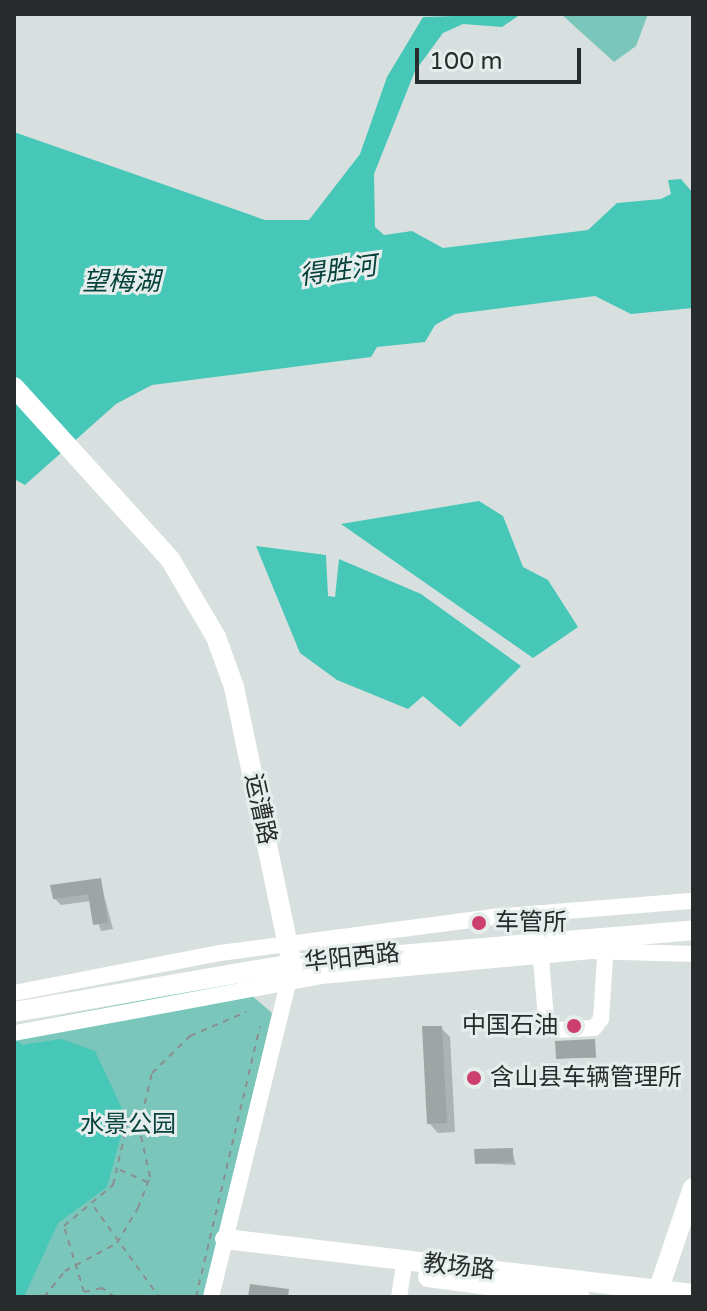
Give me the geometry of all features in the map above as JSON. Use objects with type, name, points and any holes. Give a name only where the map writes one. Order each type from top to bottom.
[{"type":"main road","name":"运漕路","points":[[14,387],[170,559],[216,637],[234,687],[290,973]]},
{"type":"main road","name":"华阳西路","points":[[15,1022],[290,973],[540,948],[606,945],[693,930]]},
{"type":"main road","points":[[658,1293],[693,1188]]},
{"type":"main road","name":"教场路","points":[[223,1245],[404,1267],[693,1294]]},
{"type":"main road","name":"教场路","points":[[404,1267],[580,1297]]},
{"type":"street","points":[[14,993],[220,953],[492,917],[693,901]]},
{"type":"street","points":[[540,948],[546,1019],[555,1030],[594,1028],[601,1019],[606,945],[693,954]]},
{"type":"street","name":"运漕路","points":[[211,1297],[290,973]]},
{"type":"street","points":[[399,1297],[404,1267]]},
{"type":"path","points":[[44,1297],[51,1282],[119,1241],[148,1182],[141,1117],[152,1073],[170,1053],[211,1022],[246,1012]]},
{"type":"path","points":[[196,1297],[260,1026]]},
{"type":"path","points":[[115,1297],[102,1288],[84,1292],[64,1226],[94,1206],[119,1170],[129,1117],[141,1117]]},
{"type":"path","points":[[119,1170],[148,1182]]},
{"type":"path","points":[[94,1206],[159,1297]]},
{"type":"green space","points":[[561,14],[648,14],[636,46],[614,62]]},
{"type":"green space","name":"水景公园","points":[[236,982],[272,1013],[205,1297],[14,1297],[14,1025]]},
{"type":"water","name":"望梅湖","points":[[521,14],[502,27],[463,24],[443,33],[415,71],[374,174],[375,227],[384,235],[412,231],[443,248],[588,230],[617,203],[661,199],[671,194],[668,180],[681,179],[693,193],[693,308],[631,314],[595,296],[455,314],[435,325],[425,342],[377,347],[371,357],[152,385],[116,404],[25,485],[14,479],[14,132],[265,220],[309,220],[360,154],[387,77],[423,17]]},
{"type":"water","points":[[479,501],[503,516],[523,567],[548,580],[578,627],[533,658],[341,524]]},
{"type":"water","points":[[256,546],[326,555],[328,596],[335,597],[339,559],[421,594],[521,666],[460,727],[423,696],[408,709],[337,680],[300,653]]},
{"type":"water","points":[[14,1038],[22,1045],[61,1039],[95,1051],[126,1117],[107,1187],[58,1223],[24,1297],[14,1297]]},
{"type":"building","points":[[101,878],[108,923],[93,925],[88,894],[53,899],[50,885]]},
{"type":"building","points":[[422,1026],[442,1026],[447,1123],[427,1124]]},
{"type":"building","points":[[595,1039],[596,1057],[556,1059],[555,1041]]},
{"type":"building","points":[[513,1148],[513,1162],[475,1164],[474,1149]]},
{"type":"building","points":[[250,1284],[289,1289],[288,1297],[248,1297]]},
{"type":"place","name":"车管所","points":[[479,923]]},
{"type":"place","name":"中国石油","points":[[574,1026]]},
{"type":"place","name":"含山县车辆管理所","points":[[474,1078]]},
{"type":"water label","name":"得胜河","points":[[338,271]]}]
